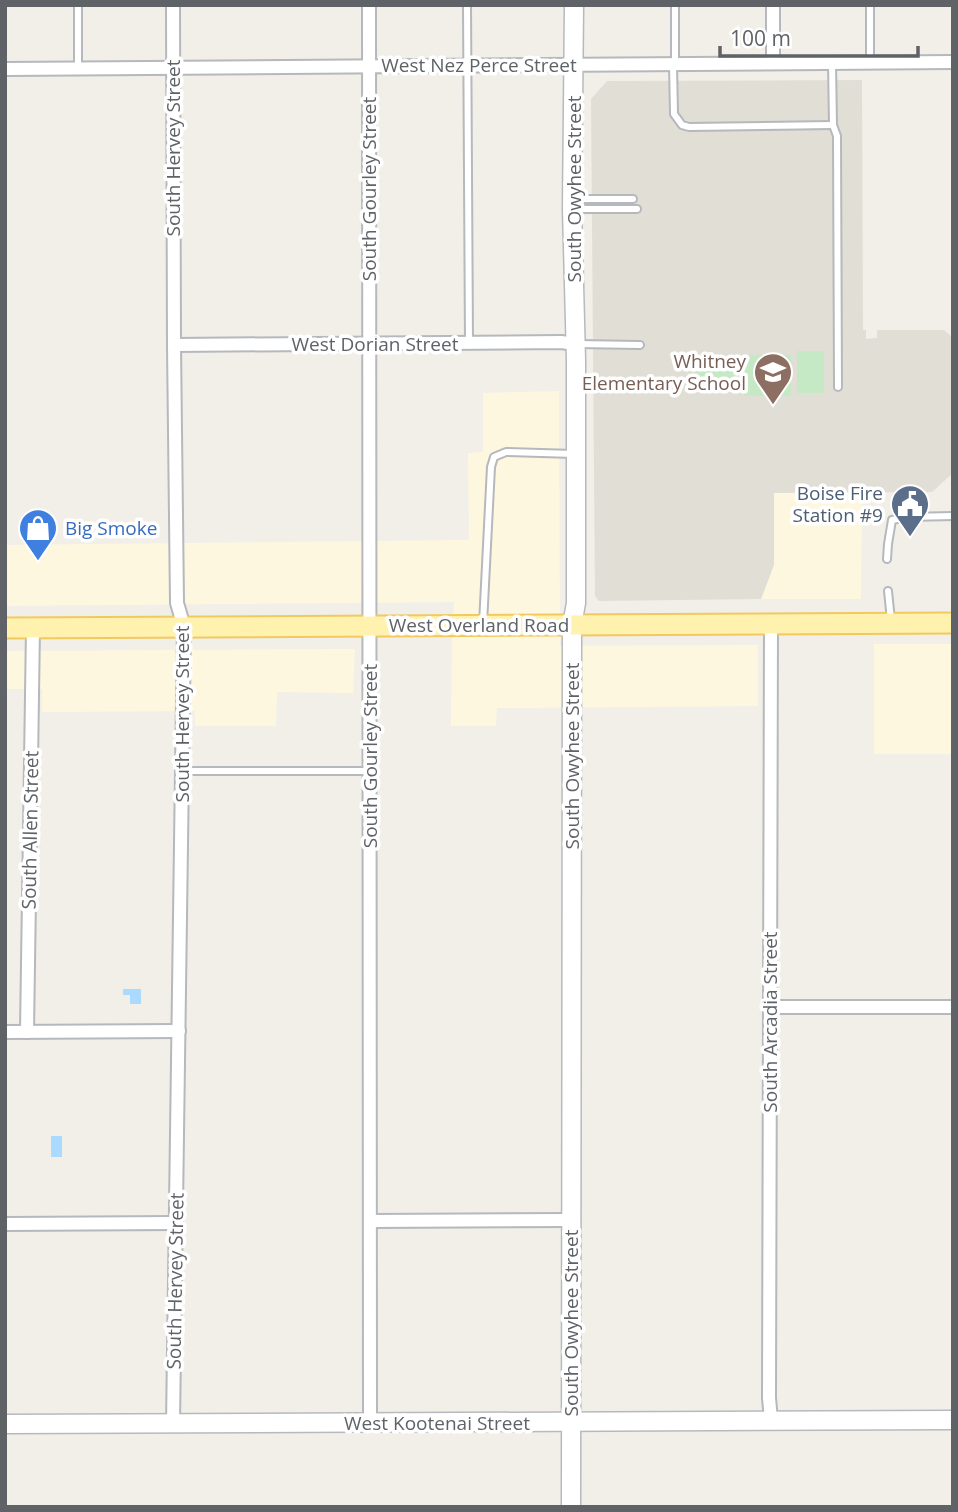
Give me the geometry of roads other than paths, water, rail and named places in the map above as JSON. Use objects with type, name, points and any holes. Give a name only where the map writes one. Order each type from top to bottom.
[{"type":"main road","name":"West Overland Road","points":[[5,628],[953,623]]},
{"type":"street","name":"South Hervey Street","points":[[173,5],[177,603],[184,627],[173,1424]]},
{"type":"street","name":"South Gourley Street","points":[[369,5],[370,1423]]},
{"type":"street","name":"South Owyhee Street","points":[[571,1507],[572,625],[576,603],[573,5]]},
{"type":"street","points":[[773,5],[773,63]]},
{"type":"street","name":"West Nez Perce Street","points":[[5,69],[953,62]]},
{"type":"street","name":"West Dorian Street","points":[[174,345],[575,344]]},
{"type":"street","name":"South Arcadia Street","points":[[771,624],[771,1420]]},
{"type":"street","name":"South Allen Street","points":[[27,1032],[33,628]]},
{"type":"street","points":[[770,1007],[953,1007]]},
{"type":"street","points":[[5,1032],[179,1031]]},
{"type":"street","points":[[371,1221],[571,1220]]},
{"type":"street","points":[[5,1224],[176,1223]]},
{"type":"street","name":"West Kootenai Street","points":[[5,1424],[953,1420]]},
{"type":"lane","points":[[78,5],[78,68]]},
{"type":"lane","points":[[467,5],[469,343]]},
{"type":"lane","points":[[675,5],[674,114],[682,125],[833,125]]},
{"type":"lane","points":[[870,5],[870,63]]},
{"type":"lane","points":[[832,63],[833,125],[837,135],[838,387]]},
{"type":"lane","points":[[572,204],[633,199]]},
{"type":"lane","points":[[572,204],[638,209]]},
{"type":"lane","points":[[575,344],[640,345]]},
{"type":"lane","points":[[483,625],[491,467],[494,457],[506,452],[576,454]]},
{"type":"lane","points":[[887,559],[892,520],[953,516]]},
{"type":"lane","points":[[888,591],[891,624]]},
{"type":"lane","points":[[183,771],[370,771]]},
{"type":"water","points":[[123,989],[141,989],[141,1004],[130,1004],[130,995],[123,995]]},
{"type":"water","points":[[51,1136],[62,1136],[62,1157],[51,1157]]},
{"type":"place","name":"Whitney Elementary School","points":[[773,406]]},
{"type":"place","name":"Boise Fire Station #9","points":[[910,538]]},
{"type":"place","name":"Big Smoke","points":[[38,562]]}]
